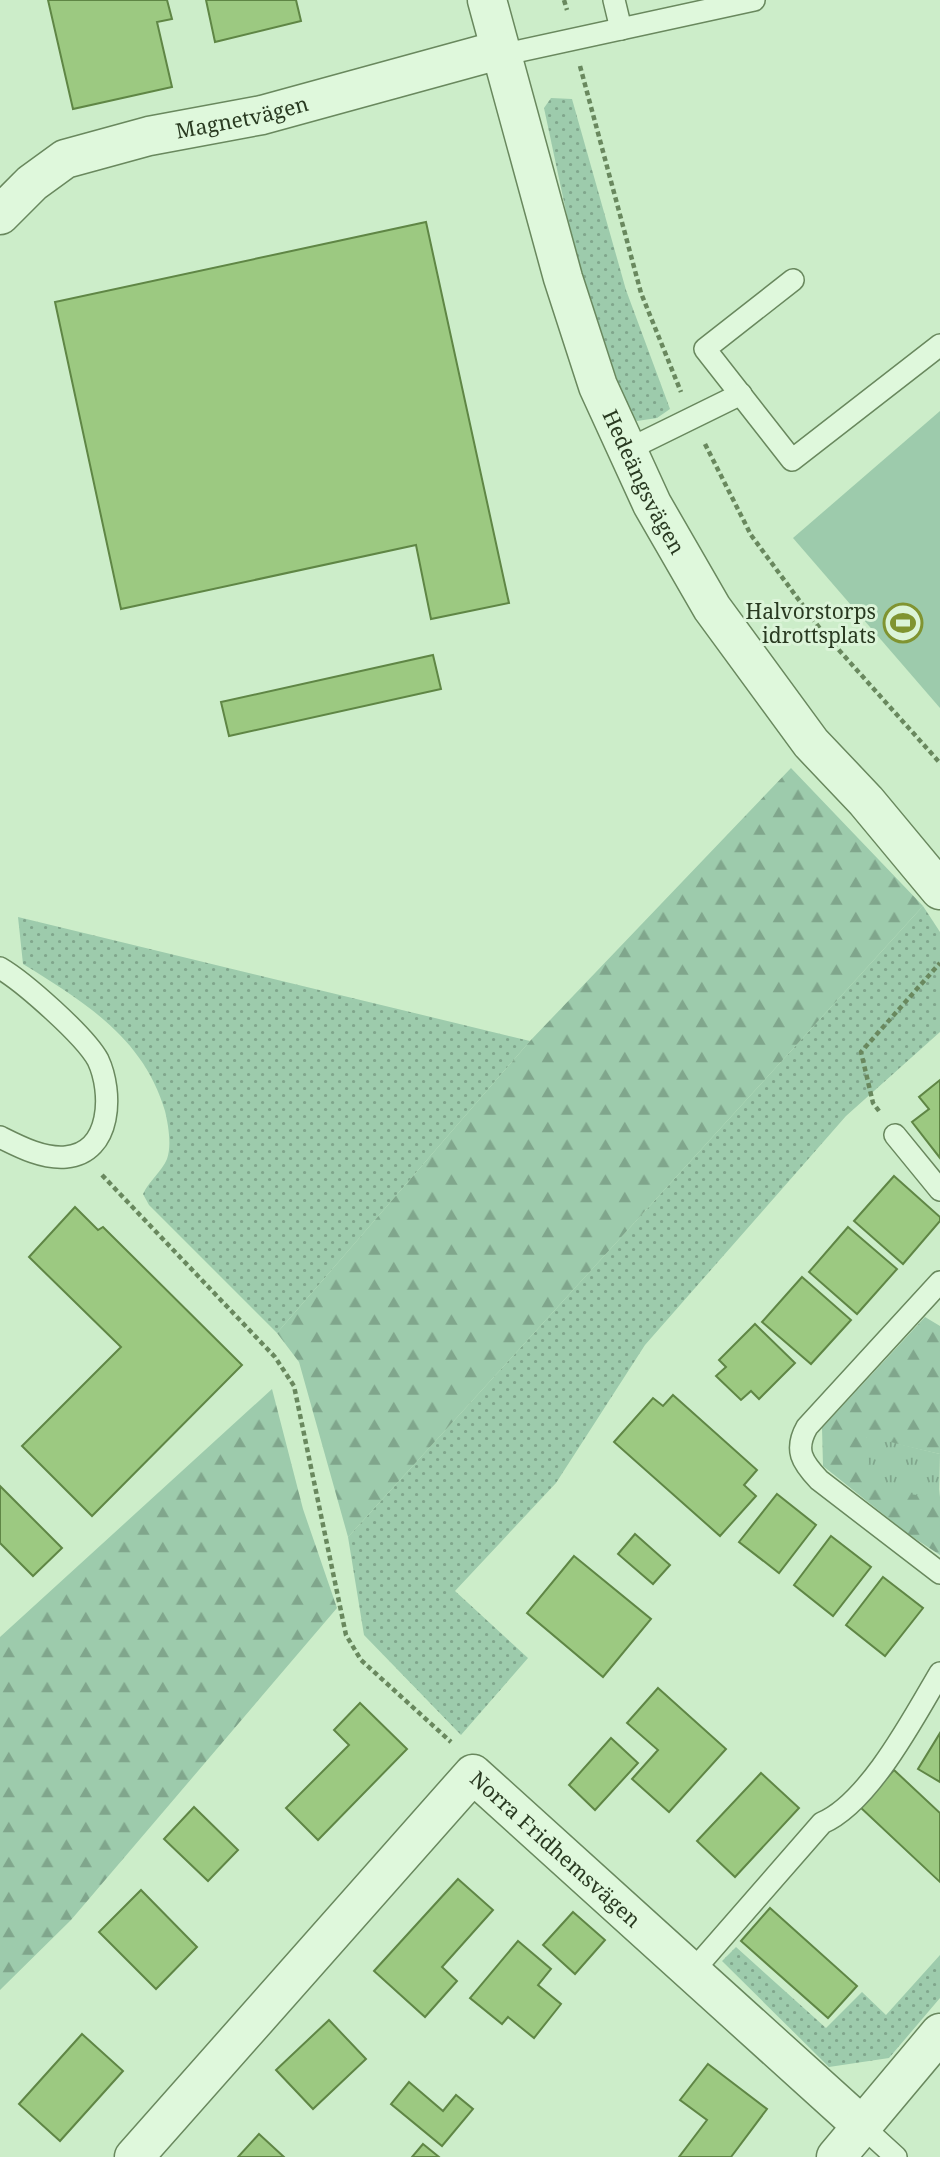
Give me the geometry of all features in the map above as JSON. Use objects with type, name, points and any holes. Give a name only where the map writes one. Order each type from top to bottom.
[{"type":"street","name":"Hedeängsvägen","points":[[486,0],[598,386],[652,504],[712,608],[811,743],[866,801],[940,890]]},
{"type":"street","name":"Magnetvägen","points":[[0,215],[32,183],[65,159],[149,136],[262,115],[500,53]]},
{"type":"street","name":"Norra Fridhemsvägen","points":[[134,2157],[473,1774],[861,2126]]},
{"type":"street","points":[[836,2157],[940,2033]]},
{"type":"lane","points":[[614,0],[621,29]]},
{"type":"lane","points":[[500,53],[754,0]]},
{"type":"lane","points":[[793,280],[705,349],[792,460],[940,345]]},
{"type":"lane","points":[[627,450],[741,394]]},
{"type":"lane","points":[[0,968],[17,978],[97,1059],[107,1090],[105,1125],[93,1145],[80,1152],[68,1157],[41,1155],[0,1137]]},
{"type":"lane","points":[[895,1135],[940,1190]]},
{"type":"lane","points":[[940,1282],[807,1427],[800,1440],[799,1451],[804,1464],[819,1480],[940,1573]]},
{"type":"lane","points":[[692,1972],[822,1823],[840,1815],[883,1765],[940,1673]]},
{"type":"lane","points":[[861,2126],[895,2157]]},
{"type":"path","points":[[895,1135],[873,1103],[861,1052],[940,963]]},
{"type":"path","points":[[80,1152],[275,1357],[294,1387],[346,1635],[361,1660],[460,1749],[473,1774]]},
{"type":"green space","points":[[551,98],[572,99],[626,290],[670,409],[657,418],[637,421],[628,412],[574,249],[544,108]]},
{"type":"green space","name":"Halvorstorps idrottsplats","points":[[940,411],[940,708],[793,538]]},
{"type":"green space","points":[[791,768],[923,906],[348,1537],[299,1362],[277,1333],[530,1041]]},
{"type":"green space","points":[[923,906],[940,932],[940,1032],[846,1116],[645,1345],[556,1483],[455,1591],[528,1658],[461,1735],[364,1635],[348,1537]]},
{"type":"green space","points":[[18,917],[530,1041],[277,1333],[149,1205],[143,1194],[165,1163],[169,1147],[165,1111],[155,1085],[127,1042],[109,1024],[68,992],[23,964]]},
{"type":"green space","points":[[925,1317],[940,1326],[940,1454],[866,1437],[939,1497],[940,1489],[940,1555],[908,1534],[823,1466],[822,1428]]},
{"type":"green space","points":[[272,1389],[303,1509],[337,1608],[71,1920],[0,1990],[0,1637]]},
{"type":"green space","points":[[866,1436],[940,1454],[939,1498],[872,1489]]},
{"type":"green space","points":[[736,1947],[826,2028],[862,1992],[886,2015],[940,1955],[940,1998],[889,2058],[829,2067],[722,1961]]},
{"type":"building","points":[[48,0],[167,0],[172,19],[157,22],[172,87],[73,109]]},
{"type":"building","points":[[206,0],[296,0],[301,21],[215,42]]},
{"type":"building","points":[[426,222],[509,603],[431,619],[416,545],[121,609],[55,302]]},
{"type":"building","points":[[433,655],[441,689],[229,736],[221,702]]},
{"type":"building","points":[[940,1080],[940,1158],[912,1122],[929,1109],[919,1097]]},
{"type":"building","points":[[894,1176],[940,1217],[940,1221],[903,1264],[854,1221]]},
{"type":"building","points":[[75,1207],[98,1230],[103,1227],[242,1365],[92,1516],[22,1446],[121,1347],[29,1257]]},
{"type":"building","points":[[848,1227],[897,1269],[857,1314],[809,1272]]},
{"type":"building","points":[[802,1277],[851,1320],[811,1364],[762,1322]]},
{"type":"building","points":[[755,1324],[795,1363],[759,1399],[751,1391],[741,1400],[716,1376],[726,1367],[719,1360]]},
{"type":"building","points":[[673,1395],[757,1470],[744,1485],[756,1496],[720,1536],[614,1442],[653,1398],[663,1406]]},
{"type":"building","points":[[0,1486],[62,1548],[33,1576],[0,1543]]},
{"type":"building","points":[[777,1494],[816,1525],[779,1573],[739,1542]]},
{"type":"building","points":[[635,1534],[670,1565],[653,1584],[618,1554]]},
{"type":"building","points":[[831,1536],[871,1567],[833,1616],[794,1585]]},
{"type":"building","points":[[574,1556],[651,1619],[603,1677],[527,1613]]},
{"type":"building","points":[[883,1577],[923,1608],[885,1656],[846,1625]]},
{"type":"building","points":[[658,1688],[726,1749],[669,1812],[632,1779],[658,1750],[627,1723]]},
{"type":"building","points":[[360,1703],[407,1749],[318,1840],[286,1808],[349,1745],[334,1730]]},
{"type":"building","points":[[940,1733],[940,1782],[918,1769]]},
{"type":"building","points":[[611,1738],[638,1763],[595,1810],[569,1785]]},
{"type":"building","points":[[894,1770],[940,1813],[940,1882],[860,1807]]},
{"type":"building","points":[[761,1773],[799,1808],[735,1877],[697,1841]]},
{"type":"building","points":[[194,1807],[238,1850],[208,1881],[164,1839]]},
{"type":"building","points":[[458,1879],[493,1910],[442,1967],[457,1981],[425,2017],[374,1971]]},
{"type":"building","points":[[141,1890],[197,1947],[156,1989],[99,1932]]},
{"type":"building","points":[[770,1908],[857,1986],[828,2018],[741,1941]]},
{"type":"building","points":[[573,1912],[605,1940],[575,1974],[543,1945]]},
{"type":"building","points":[[518,1941],[551,1969],[538,1985],[561,2004],[534,2038],[508,2017],[502,2024],[470,1998]]},
{"type":"building","points":[[329,2020],[366,2059],[313,2109],[276,2070]]},
{"type":"building","points":[[82,2034],[123,2071],[60,2141],[19,2104]]},
{"type":"building","points":[[708,2064],[767,2109],[731,2157],[679,2157],[707,2120],[680,2100]]},
{"type":"building","points":[[409,2082],[443,2111],[456,2095],[473,2109],[442,2146],[391,2104]]},
{"type":"building","points":[[259,2134],[284,2157],[238,2157]]},
{"type":"building","points":[[423,2144],[439,2157],[412,2157]]},
{"type":"place","name":"Halvorstorps idrottsplats","points":[[903,623]]}]
